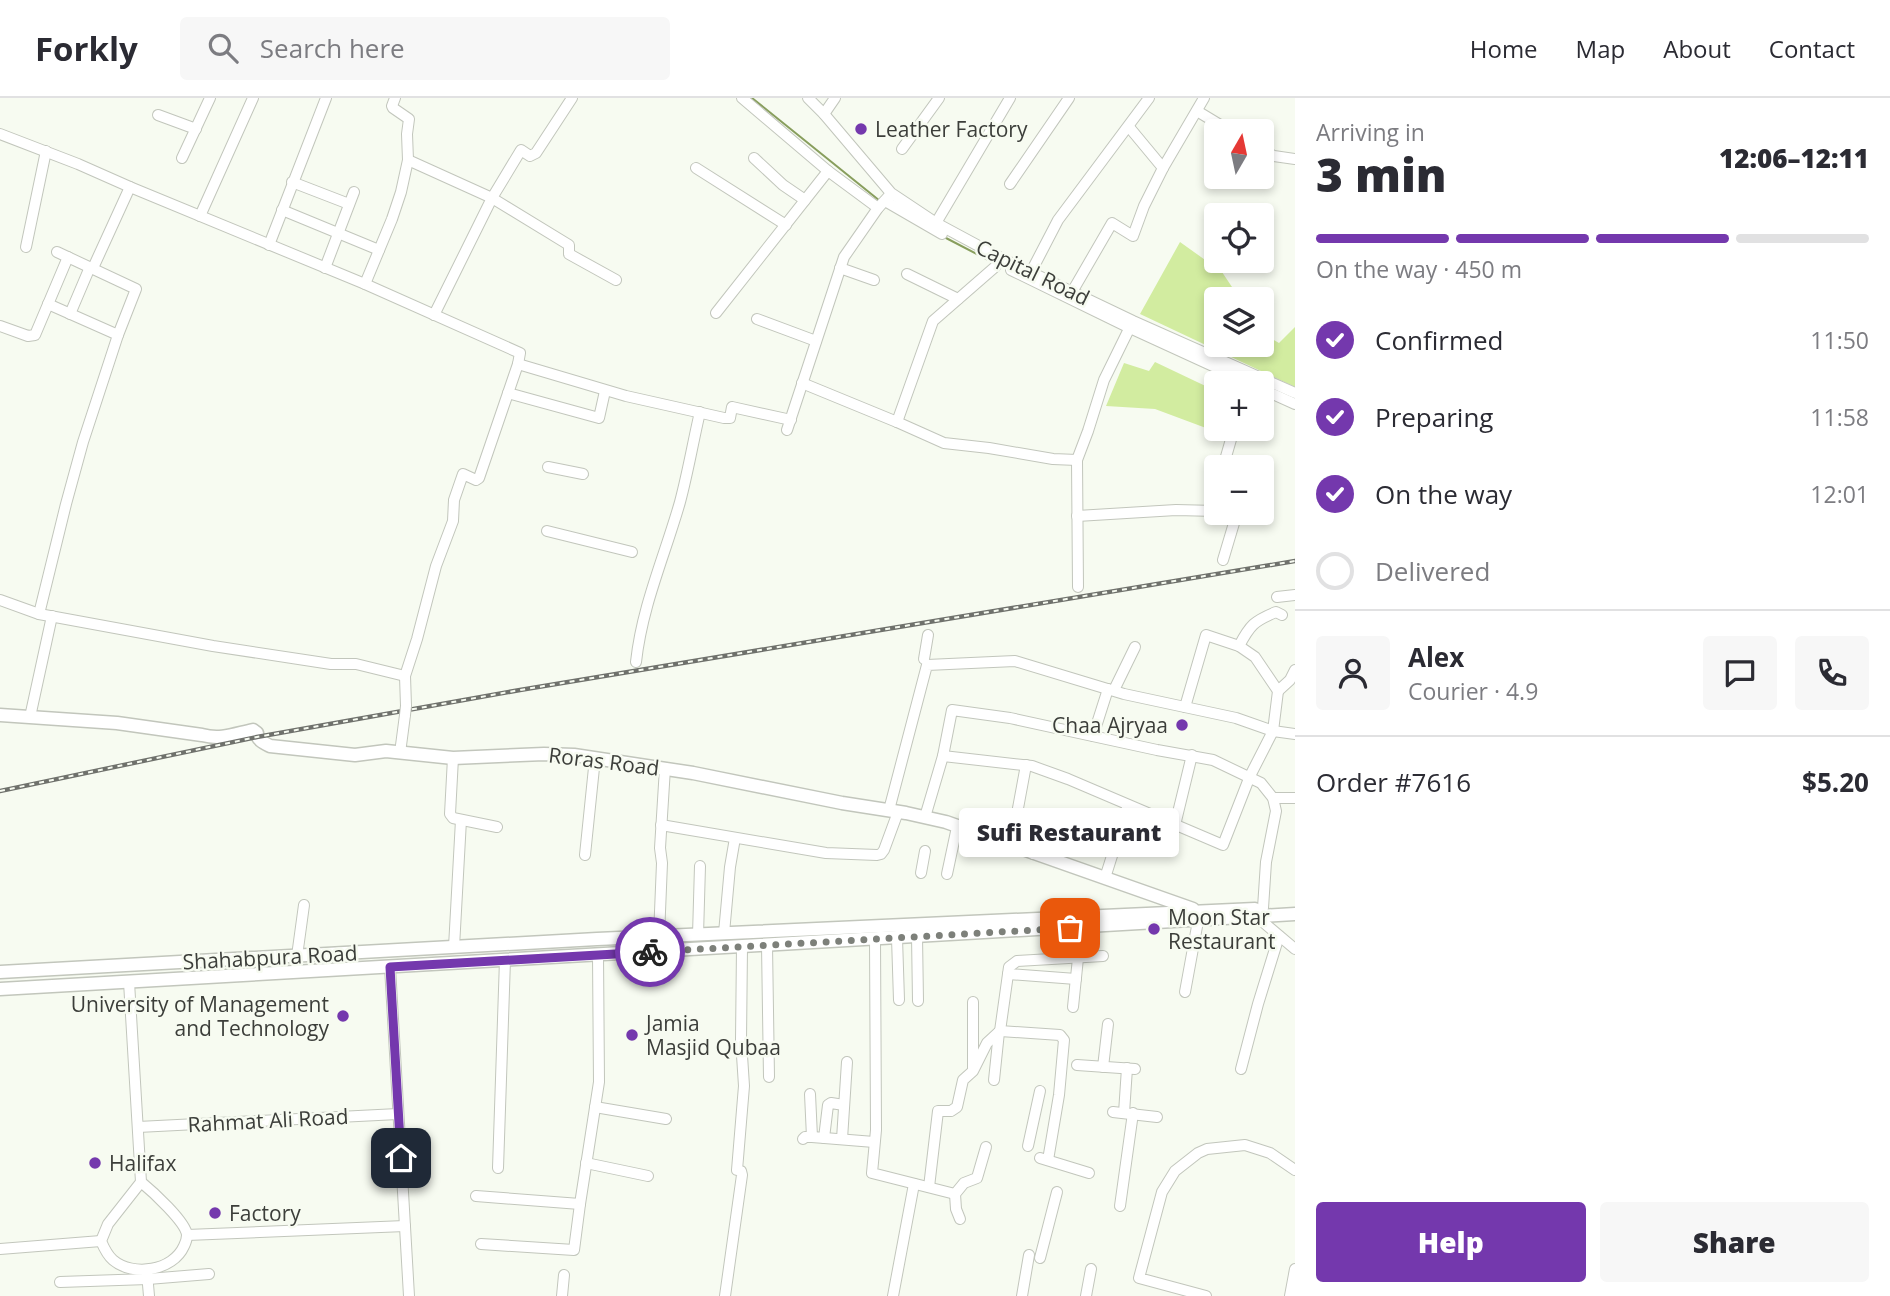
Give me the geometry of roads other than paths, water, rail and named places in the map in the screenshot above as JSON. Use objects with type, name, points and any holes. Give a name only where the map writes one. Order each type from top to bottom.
[{"type":"main road","name":"Roras Road","points":[[0,715],[117,723],[202,734],[213,738],[224,738],[253,730],[262,742],[270,746],[355,754],[386,751],[453,758],[544,754],[665,768],[925,817],[1105,878],[1199,916]]},
{"type":"main road","points":[[1260,913],[1295,906]]},
{"type":"main road","points":[[885,935],[1199,916],[1295,914]]},
{"type":"main road","points":[[0,989],[742,947],[860,934],[918,936],[1199,916]]},
{"type":"main road","name":"Shahabpura Road","points":[[0,972],[724,933],[860,934]]},
{"type":"main road","points":[[389,951],[390,967]]},
{"type":"main road","points":[[129,965],[130,982]]},
{"type":"street","points":[[182,158],[210,98]]},
{"type":"street","points":[[200,216],[253,98]]},
{"type":"street","points":[[269,245],[326,98]]},
{"type":"street","points":[[365,284],[392,219],[408,160],[409,119],[393,108],[396,98]]},
{"type":"street","points":[[434,315],[492,198],[521,150],[530,156],[536,153],[572,98]]},
{"type":"street","points":[[742,98],[828,172],[885,200],[909,216],[998,263],[1225,371]]},
{"type":"street","name":"Capital Road","points":[[808,98],[824,114],[885,200],[936,223],[998,263],[1031,272],[1131,325],[1295,393]]},
{"type":"street","points":[[824,114],[835,98]]},
{"type":"street","points":[[902,149],[939,98]]},
{"type":"street","points":[[936,223],[1010,98]]},
{"type":"street","points":[[1010,184],[1069,98]]},
{"type":"street","points":[[1031,272],[1058,220],[1149,98]]},
{"type":"street","points":[[1072,292],[1112,223],[1133,236],[1163,168],[1204,98]]},
{"type":"street","points":[[1197,111],[1210,119]]},
{"type":"street","points":[[158,115],[196,129]]},
{"type":"street","points":[[1129,127],[1163,168]]},
{"type":"street","points":[[0,134],[365,284],[520,353],[519,364],[479,478],[476,480],[463,474],[454,500],[453,521],[436,566],[405,676],[405,710],[400,753]]},
{"type":"street","points":[[26,247],[46,151]]},
{"type":"street","points":[[1274,156],[1295,159]]},
{"type":"street","points":[[754,159],[805,200]]},
{"type":"street","points":[[408,160],[492,198],[569,245],[569,254],[616,280]]},
{"type":"street","points":[[696,169],[786,225]]},
{"type":"street","points":[[716,313],[828,172]]},
{"type":"street","points":[[292,182],[349,204]]},
{"type":"street","points":[[70,314],[130,187]]},
{"type":"street","points":[[325,268],[354,192]]},
{"type":"street","points":[[787,430],[844,257],[885,200]]},
{"type":"street","points":[[282,210],[379,250]]},
{"type":"street","points":[[39,614],[76,467],[118,335],[136,289],[57,252]]},
{"type":"street","points":[[0,326],[28,337],[34,335],[68,257]]},
{"type":"street","points":[[897,422],[933,321],[998,263]]},
{"type":"street","points":[[840,268],[874,280]]},
{"type":"street","points":[[907,274],[958,299]]},
{"type":"street","points":[[48,304],[118,335]]},
{"type":"street","points":[[757,319],[816,341]]},
{"type":"street","points":[[1078,587],[1077,460],[1104,380],[1131,325]]},
{"type":"street","points":[[519,364],[605,391],[728,418],[732,407],[790,419]]},
{"type":"street","points":[[802,383],[944,443],[1077,460]]},
{"type":"street","points":[[508,393],[599,418],[605,391]]},
{"type":"street","points":[[1274,394],[1295,404]]},
{"type":"street","points":[[636,662],[638,638],[680,502],[700,412]]},
{"type":"street","points":[[548,467],[583,474]]},
{"type":"street","points":[[1077,516],[1204,511]]},
{"type":"street","points":[[1223,560],[1232,525]]},
{"type":"street","points":[[547,531],[632,552]]},
{"type":"street","points":[[1277,597],[1295,595]]},
{"type":"street","points":[[0,600],[39,614],[213,646],[331,664],[356,664],[405,676]]},
{"type":"street","points":[[1240,646],[1248,629],[1257,621],[1276,612],[1282,615]]},
{"type":"street","points":[[30,717],[52,616]]},
{"type":"street","points":[[923,659],[928,635]]},
{"type":"street","points":[[1185,707],[1206,635],[1240,646],[1255,657],[1278,691]]},
{"type":"street","points":[[1093,736],[1111,690],[1135,647]]},
{"type":"street","points":[[661,825],[826,853],[881,854],[894,811],[927,666],[1015,661],[1111,690],[1236,719],[1273,731],[1295,734]]},
{"type":"street","points":[[943,755],[1026,765],[1068,779],[1223,845],[1250,776],[1273,731],[1278,691],[1290,680],[1295,670]]},
{"type":"street","points":[[925,817],[943,755],[952,710],[1010,718],[1213,760],[1250,776],[1261,783],[1273,797],[1276,811],[1260,913],[1279,936],[1295,949]]},
{"type":"street","points":[[1175,825],[1192,755]]},
{"type":"street","points":[[453,758],[450,814],[453,818],[497,827]]},
{"type":"street","points":[[585,855],[595,758]]},
{"type":"street","points":[[1010,846],[1026,765]]},
{"type":"street","points":[[659,936],[662,863],[660,848],[665,768]]},
{"type":"street","points":[[1273,797],[1295,798]]},
{"type":"street","points":[[1105,878],[1129,805]]},
{"type":"street","points":[[1033,854],[1048,814],[1093,828]]},
{"type":"street","points":[[454,947],[461,820]]},
{"type":"street","points":[[947,874],[957,827]]},
{"type":"street","points":[[724,933],[734,838]]},
{"type":"street","points":[[921,873],[925,851]]},
{"type":"street","points":[[698,935],[700,866]]},
{"type":"street","points":[[297,956],[304,905]]},
{"type":"street","points":[[1185,992],[1199,916]]},
{"type":"street","points":[[885,935],[899,1000]]},
{"type":"street","points":[[885,935],[872,1173],[956,1194]]},
{"type":"street","points":[[918,936],[918,1001]]},
{"type":"street","points":[[1241,1069],[1279,936]]},
{"type":"street","points":[[767,945],[769,1077]]},
{"type":"street","points":[[725,1296],[742,1175],[741,1171],[737,1170],[744,1086],[741,1040],[742,947]]},
{"type":"street","points":[[481,1244],[573,1250],[599,1082],[597,955]]},
{"type":"street","points":[[993,1080],[1009,967],[1017,961],[1103,956]]},
{"type":"street","points":[[1073,1007],[1078,958]]},
{"type":"street","points":[[498,1168],[505,960]]},
{"type":"street","points":[[390,967],[409,1296]]},
{"type":"street","points":[[1008,974],[1076,979]]},
{"type":"street","points":[[130,982],[141,1182],[174,1215],[187,1236],[181,1251],[171,1262],[147,1274]]},
{"type":"street","points":[[972,1002],[973,1072]]},
{"type":"street","points":[[1103,1067],[1108,1024]]},
{"type":"street","points":[[929,1188],[938,1111],[954,1110],[957,1107],[963,1080],[973,1072],[987,1044],[1000,1031],[1060,1035],[1064,1040],[1059,1095],[1044,1159],[1090,1174]]},
{"type":"street","points":[[842,1139],[846,1062]]},
{"type":"street","points":[[1077,1065],[1131,1069],[1124,1113],[1119,1206]]},
{"type":"street","points":[[1028,1146],[1040,1091]]},
{"type":"street","points":[[810,1094],[808,1138],[874,1142]]},
{"type":"street","points":[[824,1138],[829,1104],[844,1105]]},
{"type":"street","points":[[595,1107],[666,1119]]},
{"type":"street","points":[[1124,1113],[1157,1117]]},
{"type":"street","name":"Rahmat Ali Road","points":[[138,1127],[398,1114]]},
{"type":"street","points":[[1206,1296],[1139,1278],[1162,1192],[1175,1171],[1207,1149],[1245,1145],[1269,1153],[1295,1170]]},
{"type":"street","points":[[960,1219],[956,1209],[956,1194],[964,1184],[977,1178],[986,1147]]},
{"type":"street","points":[[586,1163],[648,1176]]},
{"type":"street","points":[[141,1182],[115,1214],[101,1241],[108,1254],[117,1262],[147,1274]]},
{"type":"street","points":[[893,1296],[914,1184]]},
{"type":"street","points":[[1040,1258],[1058,1192]]},
{"type":"street","points":[[476,1196],[580,1204]]},
{"type":"street","points":[[187,1236],[405,1226]]},
{"type":"street","points":[[0,1249],[101,1241]]},
{"type":"street","points":[[1022,1296],[1029,1255]]},
{"type":"street","points":[[1086,1296],[1091,1269]]},
{"type":"street","points":[[1290,1296],[1295,1269]]},
{"type":"street","points":[[147,1274],[149,1296]]},
{"type":"street","points":[[60,1282],[147,1274],[209,1274]]},
{"type":"street","points":[[562,1296],[564,1275]]},
{"type":"waterway","points":[[752,98],[880,201]]},
{"type":"waterway","points":[[946,238],[994,263]]},
{"type":"railway","points":[[0,791],[257,737],[520,690],[1295,561]]},
{"type":"place","name":"Leather Factory","points":[[861,129]]},
{"type":"place","name":"Chaa Ajryaa","points":[[1182,725]]},
{"type":"place","name":"Sufi Restaurant","points":[[1070,928]]},
{"type":"place","name":"Moon Star Restaurant","points":[[1154,929]]},
{"type":"place","name":"University of Management and Technology","points":[[343,1016]]},
{"type":"place","name":"Jamia Masjid Qubaa","points":[[632,1035]]},
{"type":"place","name":"Halifax","points":[[95,1163]]},
{"type":"place","name":"Factory","points":[[215,1213]]}]
